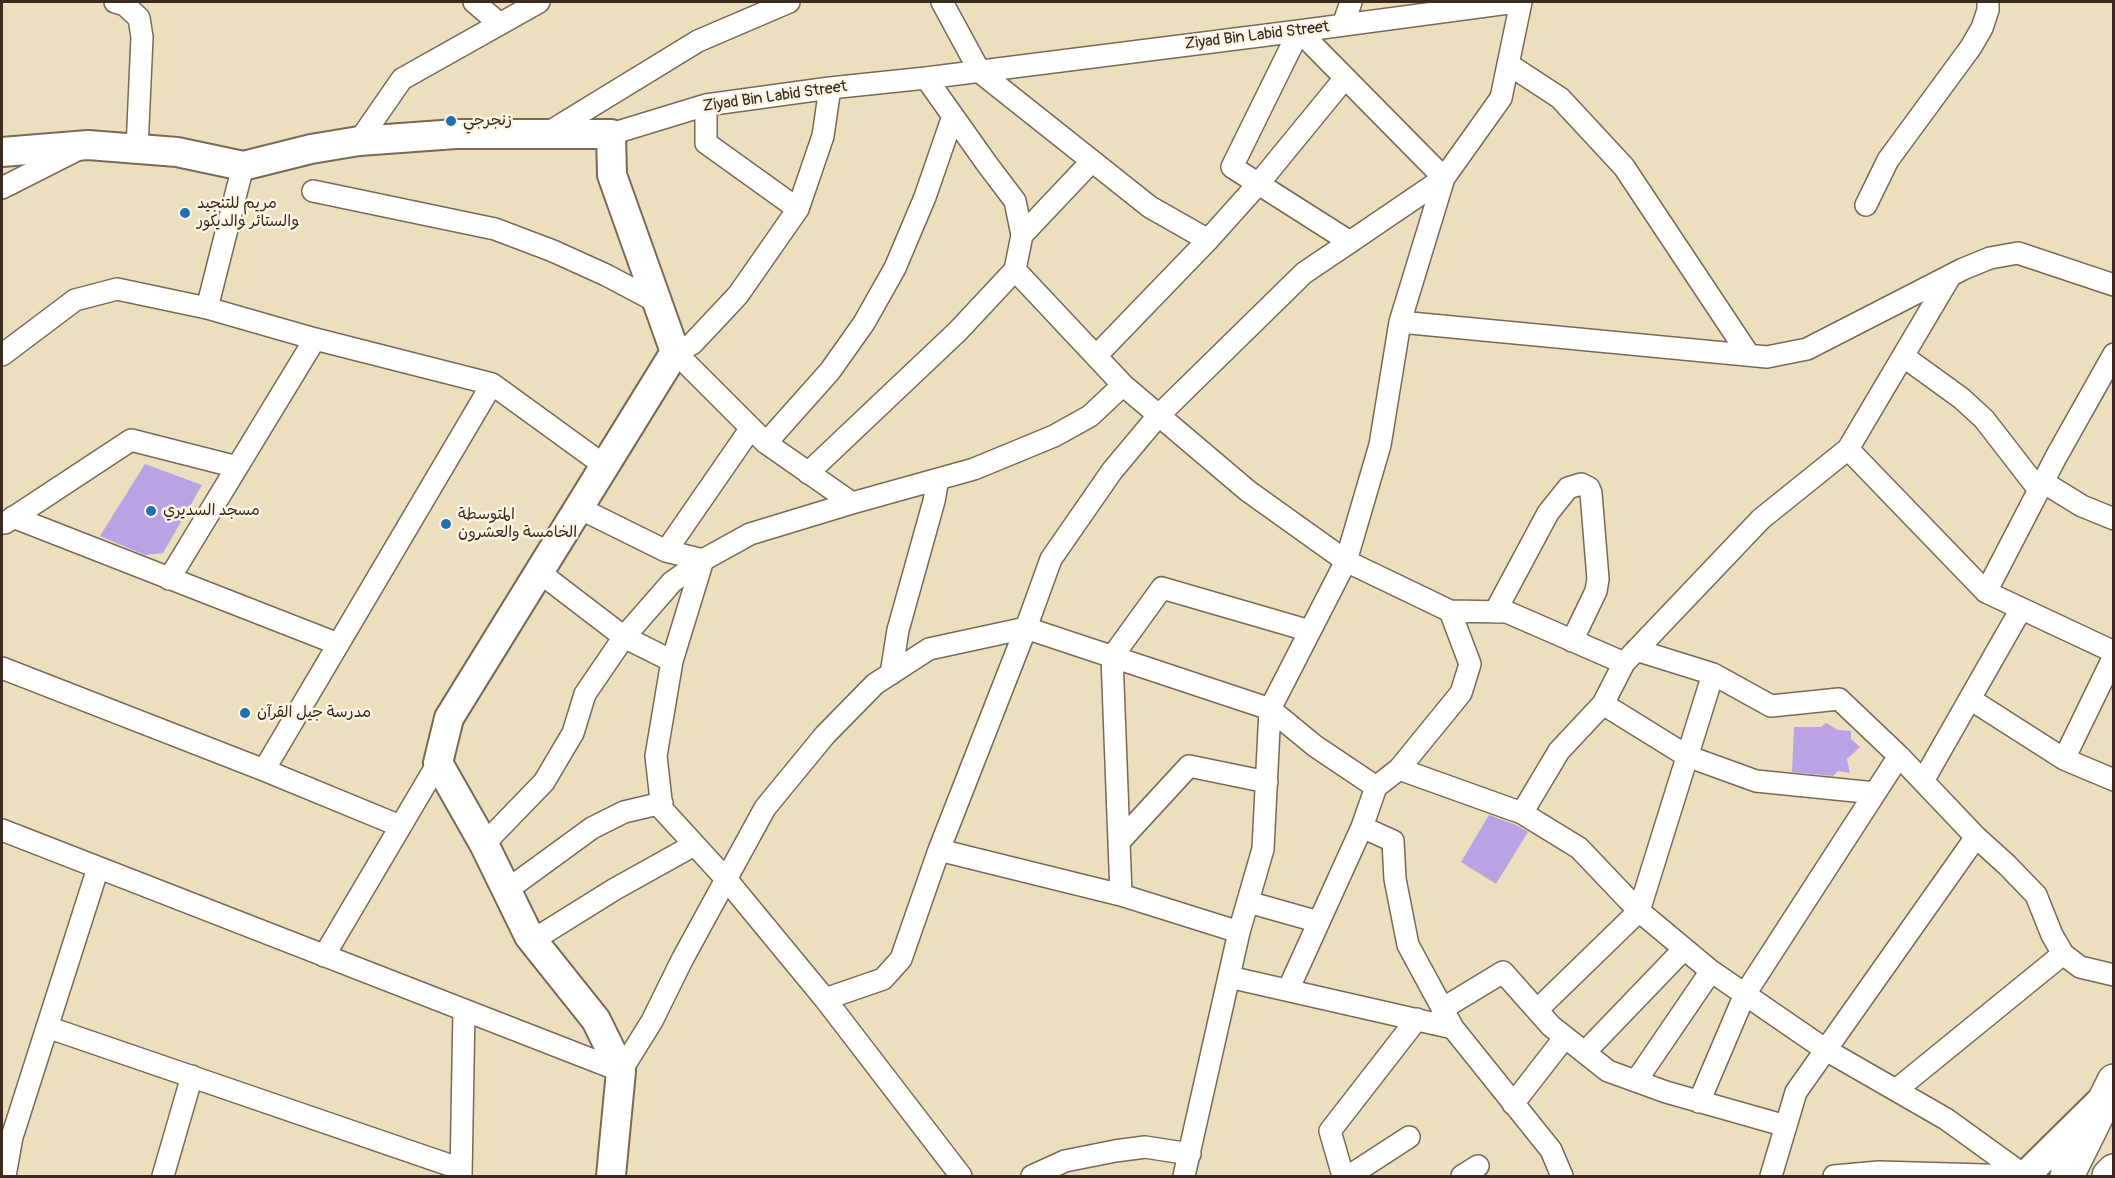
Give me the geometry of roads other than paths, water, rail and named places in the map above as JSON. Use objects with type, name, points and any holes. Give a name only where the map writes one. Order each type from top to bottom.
[{"type":"main road","points":[[2067,1176],[2109,1089]]},
{"type":"main road","points":[[2109,1176],[2114,1170]]},
{"type":"street","points":[[115,2],[125,5],[140,18],[142,37],[137,149]]},
{"type":"street","points":[[474,2],[500,24]]},
{"type":"street","points":[[359,141],[402,79],[539,2]]},
{"type":"street","points":[[544,135],[698,41],[789,2]]},
{"type":"street","points":[[942,2],[980,72],[1150,207],[1208,240]]},
{"type":"street","points":[[1343,25],[1351,2]]},
{"type":"street","name":"Ziyad Bin Labid Street","points":[[2,152],[88,145],[177,152],[243,166],[311,149],[359,141],[456,134],[611,134],[706,105],[1299,31],[1465,5],[1516,2]]},
{"type":"street","points":[[1184,1176],[1239,932],[1263,849],[1270,710],[1346,561],[1380,445],[1400,322],[1444,178],[1501,98],[1521,2]]},
{"type":"street","points":[[1866,205],[1888,160],[1971,47],[1982,28],[1988,2]]},
{"type":"street","points":[[1350,242],[1232,166],[1299,31],[1444,178]]},
{"type":"street","points":[[1508,64],[1560,98],[1624,167],[1749,355]]},
{"type":"street","points":[[808,473],[958,332],[1015,270],[1022,235],[1015,201],[926,78]]},
{"type":"street","points":[[1096,356],[1208,240],[1259,183],[1346,78]]},
{"type":"street","points":[[324,956],[438,763],[449,718],[675,352],[692,344],[738,295],[798,209],[824,136],[830,88]]},
{"type":"street","points":[[706,105],[706,143],[798,209]]},
{"type":"street","points":[[766,443],[830,371],[864,323],[896,268],[926,197],[953,116]]},
{"type":"street","points":[[611,134],[612,175],[675,352],[766,443],[852,503]]},
{"type":"street","points":[[2,188],[88,145]]},
{"type":"street","points":[[1022,235],[1092,161]]},
{"type":"street","points":[[207,308],[243,166]]},
{"type":"street","points":[[825,999],[883,979],[901,959],[939,850],[1051,559],[1112,471],[1158,416],[1304,273],[1444,178]]},
{"type":"street","points":[[313,191],[495,229],[554,251],[657,302]]},
{"type":"street","points":[[1400,322],[1767,357],[1807,349],[1951,275],[1990,258],[2018,253],[2114,285]]},
{"type":"street","points":[[1015,270],[1123,385],[1158,416],[1248,491],[1346,561],[1450,611],[1507,612],[1572,640],[1630,656],[1713,674],[1771,706],[1839,699],[1899,756],[1976,837],[2036,895],[2063,954],[2080,967],[2114,975]]},
{"type":"street","points":[[1522,813],[1559,751],[1603,704],[1630,656],[1761,519],[1848,449],[1951,275]]},
{"type":"street","points":[[2,355],[75,300],[117,289],[207,308],[315,339],[492,384],[605,466]]},
{"type":"street","points":[[169,579],[315,339]]},
{"type":"street","points":[[1986,592],[2114,354]]},
{"type":"street","points":[[1903,356],[1961,398],[1984,419],[2041,486],[2114,519]]},
{"type":"street","points":[[264,770],[492,384]]},
{"type":"street","points":[[484,844],[544,782],[573,733],[585,694],[624,637],[672,582],[703,560],[750,534],[974,469],[1054,436],[1090,416],[1123,385]]},
{"type":"street","points":[[666,551],[751,428]]},
{"type":"street","points":[[7,521],[131,440],[237,467]]},
{"type":"street","points":[[1848,449],[1986,592],[2114,654],[2064,759]]},
{"type":"street","points":[[891,674],[898,630],[938,479]]},
{"type":"street","points":[[1495,612],[1548,513],[1568,488],[1581,484],[1589,488],[1591,493],[1598,579],[1596,591],[1572,640]]},
{"type":"street","points":[[579,508],[666,551],[703,560]]},
{"type":"street","points":[[7,521],[169,579],[338,644]]},
{"type":"street","points":[[703,560],[672,661],[657,756],[662,809],[726,879],[825,999],[961,1176]]},
{"type":"street","points":[[539,572],[624,637],[672,661]]},
{"type":"street","points":[[1121,895],[1112,657],[1162,588],[1310,631]]},
{"type":"street","points":[[1923,781],[2021,609]]},
{"type":"street","points":[[1288,990],[1362,827],[1376,787],[1399,769],[1461,693],[1470,664],[1450,611]]},
{"type":"street","points":[[611,1176],[621,1071],[652,1021],[765,808],[825,735],[875,684],[929,649],[1026,628],[1270,710],[1315,746],[1376,787]]},
{"type":"street","points":[[2,668],[264,770],[400,826]]},
{"type":"street","points":[[1537,1010],[1639,911],[1713,674]]},
{"type":"street","points":[[1970,699],[2064,759],[2114,780]]},
{"type":"street","points":[[1603,704],[1687,756],[1756,781],[1875,793]]},
{"type":"street","points":[[1699,1102],[1745,994],[1899,756]]},
{"type":"street","points":[[438,763],[484,844],[533,940],[596,1020],[621,1071]]},
{"type":"street","points":[[1119,842],[1189,766],[1267,782]]},
{"type":"street","points":[[1399,769],[1522,813],[1579,848],[1639,911],[1711,970],[1826,1050],[1946,1119],[2025,1176],[2109,1089]]},
{"type":"street","points":[[507,890],[592,828],[624,812],[662,803]]},
{"type":"street","points":[[1362,827],[1393,841],[1395,879],[1408,945],[1442,1009],[1453,1028],[1551,1150],[1562,1176]]},
{"type":"street","points":[[2,831],[621,1071]]},
{"type":"street","points":[[1772,1176],[1796,1092],[1976,837]]},
{"type":"street","points":[[533,940],[615,889],[694,845]]},
{"type":"street","points":[[939,850],[1121,895],[1239,932]]},
{"type":"street","points":[[5,1176],[7,1135],[47,1027],[98,868]]},
{"type":"street","points":[[1248,902],[1319,922]]},
{"type":"street","points":[[1585,1052],[1684,949]]},
{"type":"street","points":[[1896,1090],[2063,954]]},
{"type":"street","points":[[1636,1081],[1711,970]]},
{"type":"street","points":[[1442,1009],[1503,972],[1537,1010],[1608,1071],[1699,1102],[1786,1126]]},
{"type":"street","points":[[1229,977],[1453,1028]]},
{"type":"street","points":[[47,1027],[192,1076],[461,1173],[464,1010]]},
{"type":"street","points":[[1343,1176],[1330,1131],[1417,1019]]},
{"type":"street","points":[[1514,1104],[1565,1036]]},
{"type":"street","points":[[163,1176],[192,1076]]},
{"type":"street","points":[[1349,1176],[1409,1137]]},
{"type":"street","points":[[1032,1176],[1065,1161],[1115,1151],[1145,1148],[1190,1154]]},
{"type":"street","points":[[1834,1176],[1876,1174],[2020,1176]]},
{"type":"place","name":"زنجرجي","points":[[451,121]]},
{"type":"place","name":"مريم للتنجيد والستائر والديكور","points":[[185,213]]},
{"type":"place","name":"مسجد السديري","points":[[151,511]]},
{"type":"place","name":"المتوسطة الخامسة والعشرون","points":[[446,524]]},
{"type":"place","name":"مدرسة جيل القرآن","points":[[245,713]]}]
